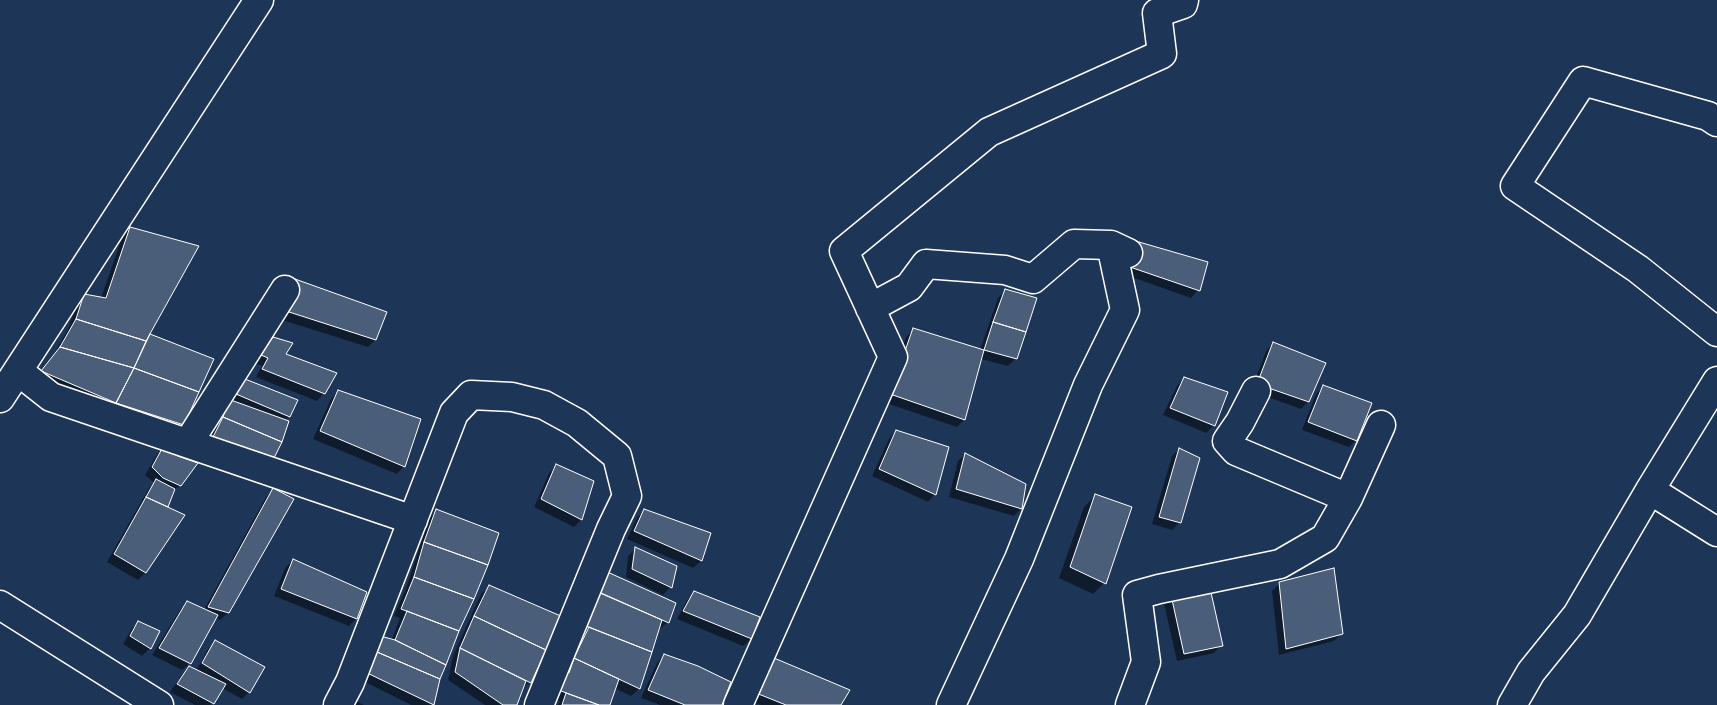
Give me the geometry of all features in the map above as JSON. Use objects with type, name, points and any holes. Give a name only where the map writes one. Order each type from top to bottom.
[{"type":"main road","points":[[0,398],[259,0]]},
{"type":"main road","points":[[738,705],[893,357],[844,251],[989,132],[1162,54],[1157,13],[1183,4],[1184,0]]},
{"type":"main road","points":[[1717,122],[1708,116],[1583,81],[1515,186],[1638,268],[1717,332]]},
{"type":"main road","points":[[870,308],[909,287],[926,264],[1004,270],[1033,279],[1074,244],[1120,249],[1125,310],[1088,385],[1019,559],[950,705]]},
{"type":"main road","points":[[188,443],[285,290]]},
{"type":"main road","points":[[18,371],[52,397],[413,520]]},
{"type":"main road","points":[[1512,705],[1531,672],[1577,615],[1650,490],[1717,381]]},
{"type":"main road","points":[[1256,391],[1240,422],[1227,441],[1236,451],[1348,498]]},
{"type":"main road","points":[[338,705],[350,682],[454,413],[471,395],[512,396],[544,405],[577,423],[617,456],[627,496],[611,530],[539,705]]},
{"type":"main road","points":[[1130,705],[1146,662],[1136,595],[1280,564],[1324,538],[1348,498],[1380,425]]},
{"type":"main road","points":[[1650,490],[1717,532]]},
{"type":"main road","points":[[0,605],[159,705]]},
{"type":"building","points":[[130,227],[199,246],[146,341],[76,319],[84,294],[106,298]]},
{"type":"building","points":[[1139,242],[1208,262],[1200,291],[1130,267]]},
{"type":"building","points":[[295,279],[387,312],[376,340],[286,311]]},
{"type":"building","points":[[1005,289],[1037,298],[1026,332],[993,322]]},
{"type":"building","points":[[76,319],[146,341],[134,368],[60,347]]},
{"type":"building","points":[[993,322],[1026,332],[1017,359],[984,350]]},
{"type":"building","points":[[913,328],[984,350],[965,420],[890,394]]},
{"type":"building","points":[[150,334],[214,359],[199,392],[134,368]]},
{"type":"building","points":[[273,337],[293,343],[286,354],[337,373],[325,394],[262,369],[268,358],[261,355]]},
{"type":"building","points":[[1273,342],[1326,363],[1309,402],[1257,384]]},
{"type":"building","points":[[60,347],[134,368],[116,403],[41,371]]},
{"type":"building","points":[[134,368],[199,392],[184,425],[116,403]]},
{"type":"building","points":[[1184,377],[1228,392],[1215,426],[1170,408]]},
{"type":"building","points":[[245,379],[298,400],[290,417],[236,394],[237,381]]},
{"type":"building","points":[[1323,385],[1372,403],[1357,441],[1308,422]]},
{"type":"building","points":[[338,390],[421,419],[405,467],[320,431]]},
{"type":"building","points":[[228,399],[289,421],[282,442],[223,417]]},
{"type":"building","points":[[223,417],[282,442],[273,460],[211,441]]},
{"type":"building","points":[[896,430],[949,447],[936,495],[879,469]]},
{"type":"building","points":[[164,445],[178,456],[198,463],[181,486],[163,478],[152,467]]},
{"type":"building","points":[[1179,448],[1200,458],[1181,523],[1159,517]]},
{"type":"building","points":[[965,453],[1026,484],[1022,509],[956,489]]},
{"type":"building","points":[[556,464],[594,481],[582,520],[541,499]]},
{"type":"building","points":[[156,479],[175,489],[168,507],[146,497]]},
{"type":"building","points":[[273,488],[294,499],[229,613],[208,607]]},
{"type":"building","points":[[1095,494],[1132,507],[1106,584],[1070,567]]},
{"type":"building","points":[[146,497],[185,515],[146,573],[114,554]]},
{"type":"building","points":[[436,509],[499,533],[488,565],[424,542]]},
{"type":"building","points":[[644,509],[711,533],[702,561],[634,531]]},
{"type":"building","points":[[424,542],[488,565],[474,599],[414,577]]},
{"type":"building","points":[[635,547],[677,566],[672,588],[632,569]]},
{"type":"building","points":[[293,559],[367,592],[357,619],[281,589]]},
{"type":"building","points":[[1334,568],[1343,634],[1286,649],[1279,582]]},
{"type":"building","points":[[603,570],[676,603],[669,623],[593,590]]},
{"type":"building","points":[[414,577],[474,599],[459,631],[401,609]]},
{"type":"building","points":[[1208,579],[1223,646],[1184,654],[1169,586]]},
{"type":"building","points":[[489,585],[563,617],[546,650],[474,616]]},
{"type":"building","points":[[694,591],[760,617],[752,639],[683,611]]},
{"type":"building","points":[[599,592],[662,620],[652,652],[583,625]]},
{"type":"building","points":[[187,601],[218,615],[191,664],[159,648]]},
{"type":"building","points":[[407,611],[459,631],[446,665],[395,640]]},
{"type":"building","points":[[474,616],[546,650],[531,683],[460,648]]},
{"type":"building","points":[[138,621],[160,631],[151,649],[130,636]]},
{"type":"building","points":[[589,627],[652,652],[640,689],[574,658]]},
{"type":"building","points":[[377,635],[395,640],[446,665],[440,679],[370,649]]},
{"type":"building","points":[[215,640],[265,667],[250,693],[202,663]]},
{"type":"building","points":[[460,648],[526,681],[517,705],[503,705],[455,672]]},
{"type":"building","points":[[370,649],[440,679],[434,705],[363,671]]},
{"type":"building","points":[[664,654],[698,666],[731,682],[722,705],[685,705],[648,690]]},
{"type":"building","points":[[574,658],[619,679],[610,705],[599,705],[553,688],[562,671],[569,673]]},
{"type":"building","points":[[774,658],[850,690],[841,705],[786,705],[756,693]]},
{"type":"building","points":[[189,666],[226,684],[214,704],[177,684]]},
{"type":"building","points":[[566,693],[599,705],[562,705]]}]
